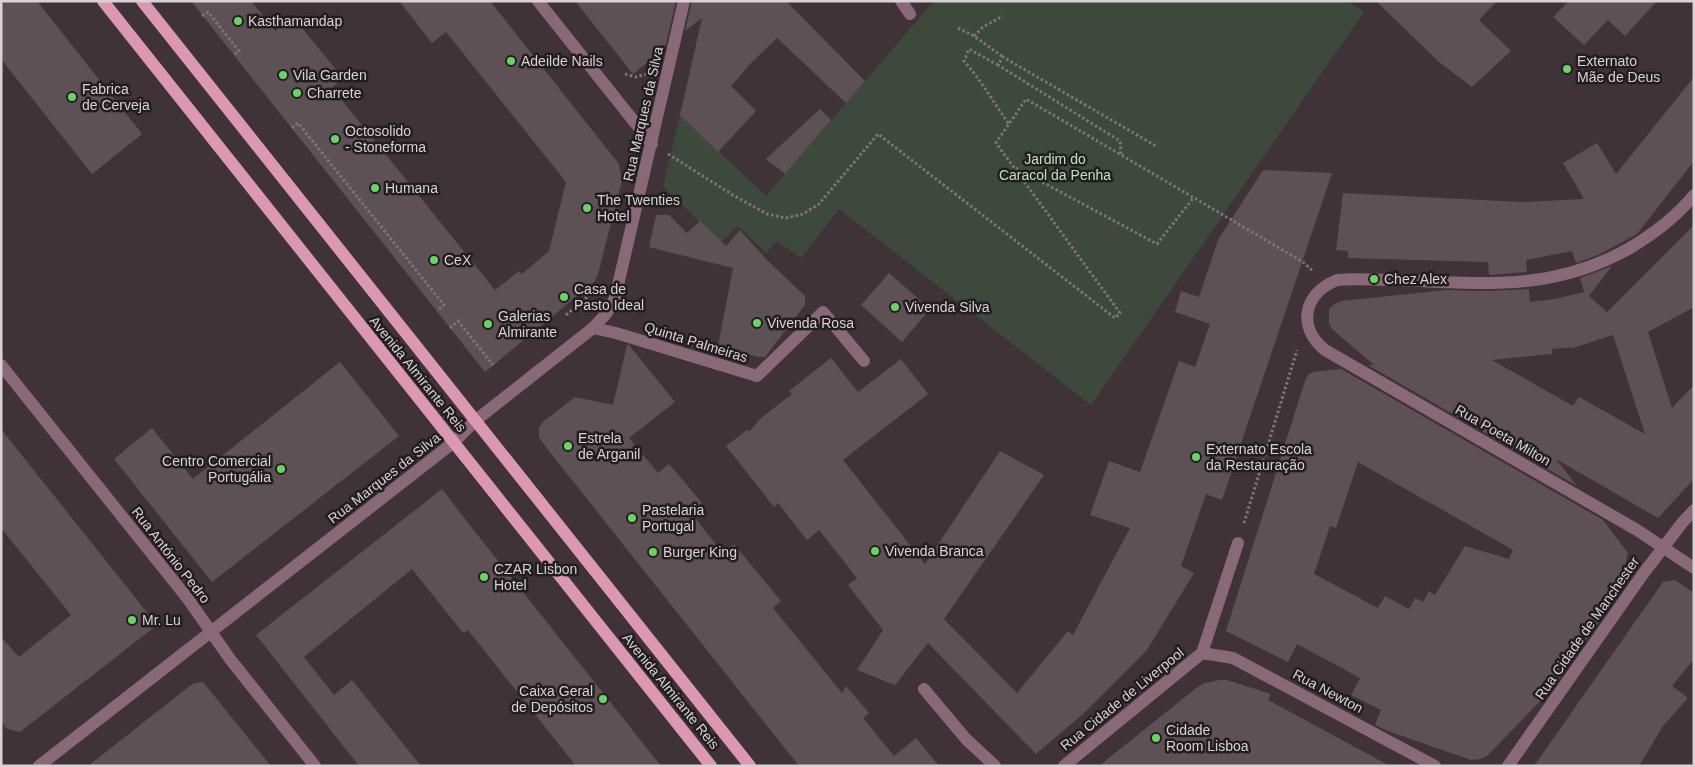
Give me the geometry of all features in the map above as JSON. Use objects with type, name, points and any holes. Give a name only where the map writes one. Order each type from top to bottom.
[{"type":"main road","name":"Avenida Almirante Reis","points":[[102,1],[711,766]]},
{"type":"main road","name":"Avenida Almirante Reis","points":[[142,1],[750,766]]},
{"type":"street","points":[[538,1],[652,144]]},
{"type":"street","name":"Rua Marques da Silva","points":[[39,766],[454,442],[476,420],[592,328],[606,314],[615,298],[684,1]]},
{"type":"street","points":[[901,1],[910,14]]},
{"type":"street","points":[[1324,285],[1337,280],[1348,279],[1510,283],[1551,278],[1582,270],[1613,257],[1642,241],[1668,221],[1694,195]]},
{"type":"street","name":"Rua Poeta Milton","points":[[1324,285],[1314,295],[1308,307],[1307,320],[1310,332],[1316,343],[1325,350],[1637,530],[1694,568]]},
{"type":"street","name":"Quinta Palmeiras","points":[[592,328],[616,333],[757,376],[823,312],[864,361]]},
{"type":"street","name":"Rua António Pedro","points":[[1,364],[188,600],[230,659],[314,766]]},
{"type":"street","name":"Rua Cidade de Manchester","points":[[1508,766],[1643,574],[1694,510]]},
{"type":"street","name":"Rua Cidade de Liverpool","points":[[1064,766],[1202,652],[1238,543]]},
{"type":"street","name":"Rua Newton","points":[[1202,652],[1233,658],[1435,766]]},
{"type":"street","points":[[924,689],[966,739],[995,766]]},
{"type":"path","points":[[202,16],[208,12],[239,51],[234,55]]},
{"type":"path","points":[[974,36],[982,27],[1004,16]]},
{"type":"path","points":[[958,28],[974,36],[1003,57],[1156,146]]},
{"type":"path","points":[[1009,124],[976,74],[964,61],[969,49],[1120,141],[1121,155]]},
{"type":"path","points":[[998,65],[1003,57]]},
{"type":"path","points":[[625,74],[636,77],[642,76],[651,68]]},
{"type":"path","points":[[652,144],[741,200],[767,214],[786,218],[803,214],[819,204],[878,134],[1115,318],[1120,314],[996,143],[1026,99],[1302,262],[1313,270],[1324,285]]},
{"type":"path","points":[[292,128],[298,123],[444,305],[437,311]]},
{"type":"path","points":[[1014,167],[1157,244],[1194,197]]},
{"type":"path","points":[[566,315],[596,289]]},
{"type":"path","points":[[450,328],[458,321],[493,365]]},
{"type":"path","points":[[1238,543],[1297,354]]},
{"type":"green space","name":"Jardim do Caracol da Penha","points":[[934,1],[1346,1],[1364,12],[1091,405],[839,209],[801,258],[777,241],[766,253],[738,226],[720,243],[663,187],[680,115],[766,196]]},
{"type":"building","name":"Fabrica de Cerveja","points":[[1,1],[37,1],[142,134],[92,174],[1,59]]},
{"type":"building","points":[[191,1],[251,1],[275,31],[293,17],[343,78],[332,88],[495,290],[519,271],[522,274],[549,251],[566,182],[446,32],[432,43],[399,1],[490,1],[619,164],[622,181],[598,274],[594,282],[485,372]]},
{"type":"building","points":[[575,1],[676,1],[665,48],[633,74]]},
{"type":"building","points":[[692,1],[786,1],[865,81],[846,103],[777,38],[731,86],[756,111],[718,152],[680,115],[702,18],[685,31]]},
{"type":"building","points":[[1376,1],[1497,1],[1479,20],[1511,51],[1472,87],[1439,62]]},
{"type":"building","points":[[1569,1],[1657,1],[1625,36],[1608,20],[1584,45],[1553,17]]},
{"type":"building","points":[[1694,77],[1694,161],[1637,234],[1598,255],[1576,263],[1572,251],[1526,260],[1527,272],[1489,275],[1488,262],[1348,258],[1348,251],[1336,250],[1343,193],[1522,202],[1584,199],[1563,163],[1597,143],[1616,174]]},
{"type":"building","points":[[820,109],[831,120],[785,174],[766,159]]},
{"type":"building","points":[[1263,170],[1332,173],[1222,500],[1206,494],[1181,566],[1194,573],[1147,650],[1082,715],[1036,754],[928,643],[895,685],[857,670],[883,630],[848,585],[857,578],[819,530],[807,540],[778,503],[774,507],[726,446],[747,430],[749,432],[761,418],[792,394],[789,391],[831,358],[858,392],[901,359],[928,394],[843,460],[925,564],[1000,451],[1044,475],[944,619],[1017,693],[1068,631],[1073,635],[1130,528],[1090,515],[1109,461],[1140,472],[1179,361],[1195,367],[1210,324],[1175,312],[1181,291],[1199,297],[1218,240]]},
{"type":"building","name":"Vivenda Rosa","points":[[656,215],[669,215],[687,233],[700,221],[726,246],[740,230],[767,260],[805,296],[805,305],[765,357],[758,357],[718,346],[733,268],[649,247]]},
{"type":"building","points":[[1694,225],[1694,307],[1648,332],[1672,408],[1694,385],[1694,479],[1658,518],[1556,459],[1577,486],[1368,365],[1374,365],[1332,329],[1329,324],[1329,309],[1342,301],[1446,290],[1529,289],[1530,302],[1555,299],[1584,292],[1580,278],[1612,266],[1589,296],[1607,312]],"holes":[[[1613,335],[1645,434],[1579,397],[1573,406],[1492,360],[1552,354],[1552,349],[1572,347],[1570,349]]]},
{"type":"building","name":"Vivenda Silva","points":[[889,273],[930,309],[902,342],[861,305]]},
{"type":"building","points":[[627,345],[629,345],[675,402],[629,438],[658,473],[669,464],[702,503],[691,513],[723,553],[734,544],[781,601],[773,608],[842,693],[846,686],[869,713],[863,718],[894,756],[916,738],[939,766],[799,766],[545,446],[539,437],[539,427],[575,397],[613,405]]},
{"type":"building","name":"Centro Comercial Portugália","points":[[340,362],[399,436],[212,582],[114,459],[152,428],[193,479]]},
{"type":"building","points":[[1341,369],[1603,520],[1628,553],[1617,596],[1552,689],[1487,756],[1471,760],[1375,725],[1381,710],[1351,695],[1360,678],[1297,644],[1288,662],[1226,631],[1305,381],[1308,375],[1313,372]],"holes":[[[1358,462],[1513,550],[1509,559],[1465,546],[1435,595],[1429,591],[1423,602],[1415,598],[1409,609],[1385,596],[1378,608],[1314,574],[1330,526],[1336,528]]]},
{"type":"building","points":[[1,429],[157,625],[20,732],[7,729],[1,721],[1,637],[19,657],[71,615],[1,528]]},
{"type":"building","points":[[442,489],[661,766],[576,766],[468,630],[463,633],[412,569],[304,657],[334,695],[352,680],[421,766],[359,766],[256,635]]},
{"type":"building","points":[[1675,580],[1694,593],[1694,659],[1672,686],[1688,698],[1663,726],[1639,766],[1534,766],[1663,582]]},
{"type":"building","points":[[1227,680],[1271,694],[1268,700],[1390,766],[1099,766],[1195,689],[1202,684]]},
{"type":"building","points":[[203,682],[271,766],[88,766],[191,685]]},
{"type":"place","name":"Kasthamandap","points":[[238,21]]},
{"type":"place","name":"Adeilde Nails","points":[[511,61]]},
{"type":"place","name":"Externato Mãe de Deus","points":[[1567,69]]},
{"type":"place","name":"Vila Garden","points":[[283,75]]},
{"type":"place","name":"Charrete","points":[[297,93]]},
{"type":"place","name":"Fabrica de Cerveja","points":[[72,97]]},
{"type":"place","name":"Octosolido - Stoneforma","points":[[335,139]]},
{"type":"place","name":"Humana","points":[[375,188]]},
{"type":"place","name":"The Twenties Hotel","points":[[587,208]]},
{"type":"place","name":"CeX","points":[[434,260]]},
{"type":"place","name":"Chez Alex","points":[[1374,279]]},
{"type":"place","name":"Casa de Pasto Ideal","points":[[564,297]]},
{"type":"place","name":"Vivenda Silva","points":[[895,307]]},
{"type":"place","name":"Vivenda Rosa","points":[[757,323]]},
{"type":"place","name":"Galerias Almirante","points":[[488,324]]},
{"type":"place","name":"Estrela de Arganil","points":[[568,446]]},
{"type":"place","name":"Externato Escola da Restauração","points":[[1196,457]]},
{"type":"place","name":"Centro Comercial Portugália","points":[[281,469]]},
{"type":"place","name":"Pastelaria Portugal","points":[[632,518]]},
{"type":"place","name":"Vivenda Branca","points":[[875,551]]},
{"type":"place","name":"Burger King","points":[[653,552]]},
{"type":"place","name":"CZAR Lisbon Hotel","points":[[484,577]]},
{"type":"place","name":"Mr. Lu","points":[[132,620]]},
{"type":"place","name":"Caixa Geral de Depósitos","points":[[603,699]]},
{"type":"place","name":"Cidade Room Lisboa","points":[[1156,738]]}]
